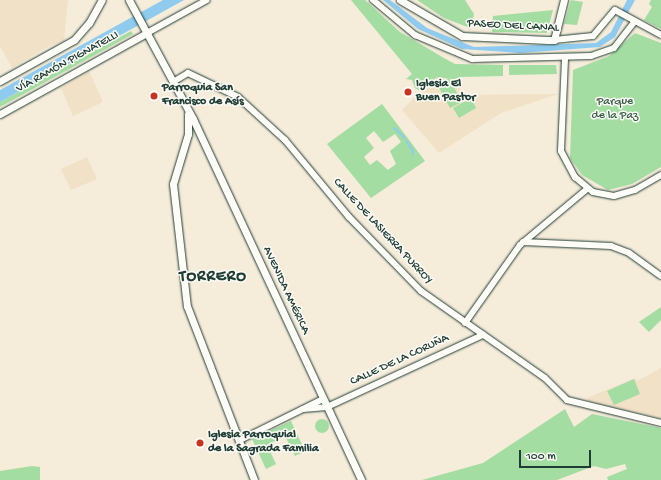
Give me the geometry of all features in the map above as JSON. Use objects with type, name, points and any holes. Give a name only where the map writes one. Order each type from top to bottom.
[{"type":"main road","points":[[0,81],[74,40],[89,24],[102,0]]},
{"type":"main road","name":"AVENIDA AMÉRICA","points":[[129,0],[202,139],[361,480]]},
{"type":"main road","name":"PASEO DEL CANAL","points":[[400,0],[462,36],[554,40]]},
{"type":"main road","points":[[554,40],[564,0]]},
{"type":"main road","name":"VÍA RAMÓN PIGNATELLI","points":[[0,114],[145,30]]},
{"type":"main road","points":[[188,114],[188,138],[176,173],[173,192],[188,312],[240,440],[254,480]]},
{"type":"main road","points":[[188,138],[196,134],[202,139]]},
{"type":"street","points":[[145,30],[207,0]]},
{"type":"street","points":[[373,0],[415,35],[462,57],[566,59],[609,51],[635,21],[661,35]]},
{"type":"street","name":"PASEO DEL CANAL","points":[[554,40],[592,36],[618,12],[635,21]]},
{"type":"street","points":[[566,59],[562,155],[571,172],[587,189],[604,195],[625,194],[661,175]]},
{"type":"street","name":"CALLE DE LASIERRA PURROY","points":[[173,82],[188,73],[242,101],[284,139],[349,217],[419,289],[465,323],[545,378],[567,400],[661,422]]},
{"type":"street","points":[[465,323],[522,243],[587,189]]},
{"type":"street","points":[[522,243],[611,246],[629,253],[661,276]]},
{"type":"street","name":"CALLE DE LA CORUÑA","points":[[303,409],[327,406],[483,335]]},
{"type":"street","points":[[240,440],[323,399]]},
{"type":"shaded area","points":[[0,0],[68,0],[64,41],[49,46],[12,68],[0,46]]},
{"type":"shaded area","points":[[421,67],[460,77],[460,95],[558,94],[501,113],[439,153],[402,110],[421,91],[415,88],[412,80],[406,79]]},
{"type":"shaded area","points":[[89,71],[103,102],[73,116],[61,88]]},
{"type":"shaded area","points":[[87,157],[97,179],[71,190],[61,169]]},
{"type":"shaded area","points":[[661,368],[661,418],[589,402],[587,398],[635,378],[637,381]]},
{"type":"green space","points":[[351,0],[365,0],[400,32],[455,64],[503,65],[503,76],[460,77],[460,80],[437,77],[421,91],[415,88],[412,80],[406,79],[412,74]]},
{"type":"green space","points":[[417,0],[465,0],[474,14],[470,28],[444,18]]},
{"type":"green space","points":[[571,0],[583,2],[577,25],[564,24]]},
{"type":"green space","points":[[651,0],[661,0],[661,29],[644,20],[652,7],[649,4]]},
{"type":"green space","points":[[553,10],[547,33],[492,32],[493,16]]},
{"type":"green space","points":[[131,31],[133,34],[0,107],[0,102]]},
{"type":"green space","name":"Parque de la Paz","points":[[635,33],[661,43],[661,167],[632,184],[608,190],[582,175],[570,158],[573,70],[609,56]]},
{"type":"green space","points":[[509,65],[556,65],[557,74],[509,75]]},
{"type":"green space","points":[[449,78],[462,102],[450,108],[437,84]]},
{"type":"green space","points":[[471,98],[476,108],[459,118],[453,108]]},
{"type":"green space","points":[[382,104],[425,161],[371,198],[327,144]],"holes":[[[374,131],[383,142],[395,134],[401,142],[390,151],[396,164],[388,170],[377,160],[370,165],[364,157],[374,148],[366,138]]]},
{"type":"green space","points":[[661,307],[661,320],[649,332],[639,322]]},
{"type":"green space","points":[[634,379],[640,394],[614,405],[607,391]]},
{"type":"green space","points":[[565,409],[574,427],[592,414],[661,428],[661,480],[608,480],[607,477],[627,469],[625,464],[606,469],[594,466],[557,480],[422,480],[483,463]]},
{"type":"green space","points":[[322,419],[327,421],[329,426],[327,431],[322,433],[317,431],[315,426],[317,421]]},
{"type":"green space","points":[[291,421],[305,451],[295,456],[285,436],[267,445],[276,464],[266,469],[252,439]]},
{"type":"green space","points":[[32,466],[40,467],[40,480],[0,480],[0,471]]},
{"type":"water","points":[[163,0],[184,0],[0,102],[0,90]]},
{"type":"water","points":[[383,0],[390,0],[427,28],[474,47],[596,43],[611,32],[627,0],[635,0],[615,37],[600,47],[520,53],[462,49],[418,29]]},
{"type":"waterway","points":[[398,131],[405,138]]},
{"type":"waterway","points":[[407,141],[413,151]]},
{"type":"place","name":"Iglesia El Buen Pastor","points":[[408,92]]},
{"type":"place","name":"Parroquia San Francisco de Asís","points":[[154,96]]},
{"type":"place","name":"Iglesia Parroquial de la Sagrada Familia","points":[[200,443]]},
{"type":"district","name":"TORRERO","points":[[213,278]]}]
